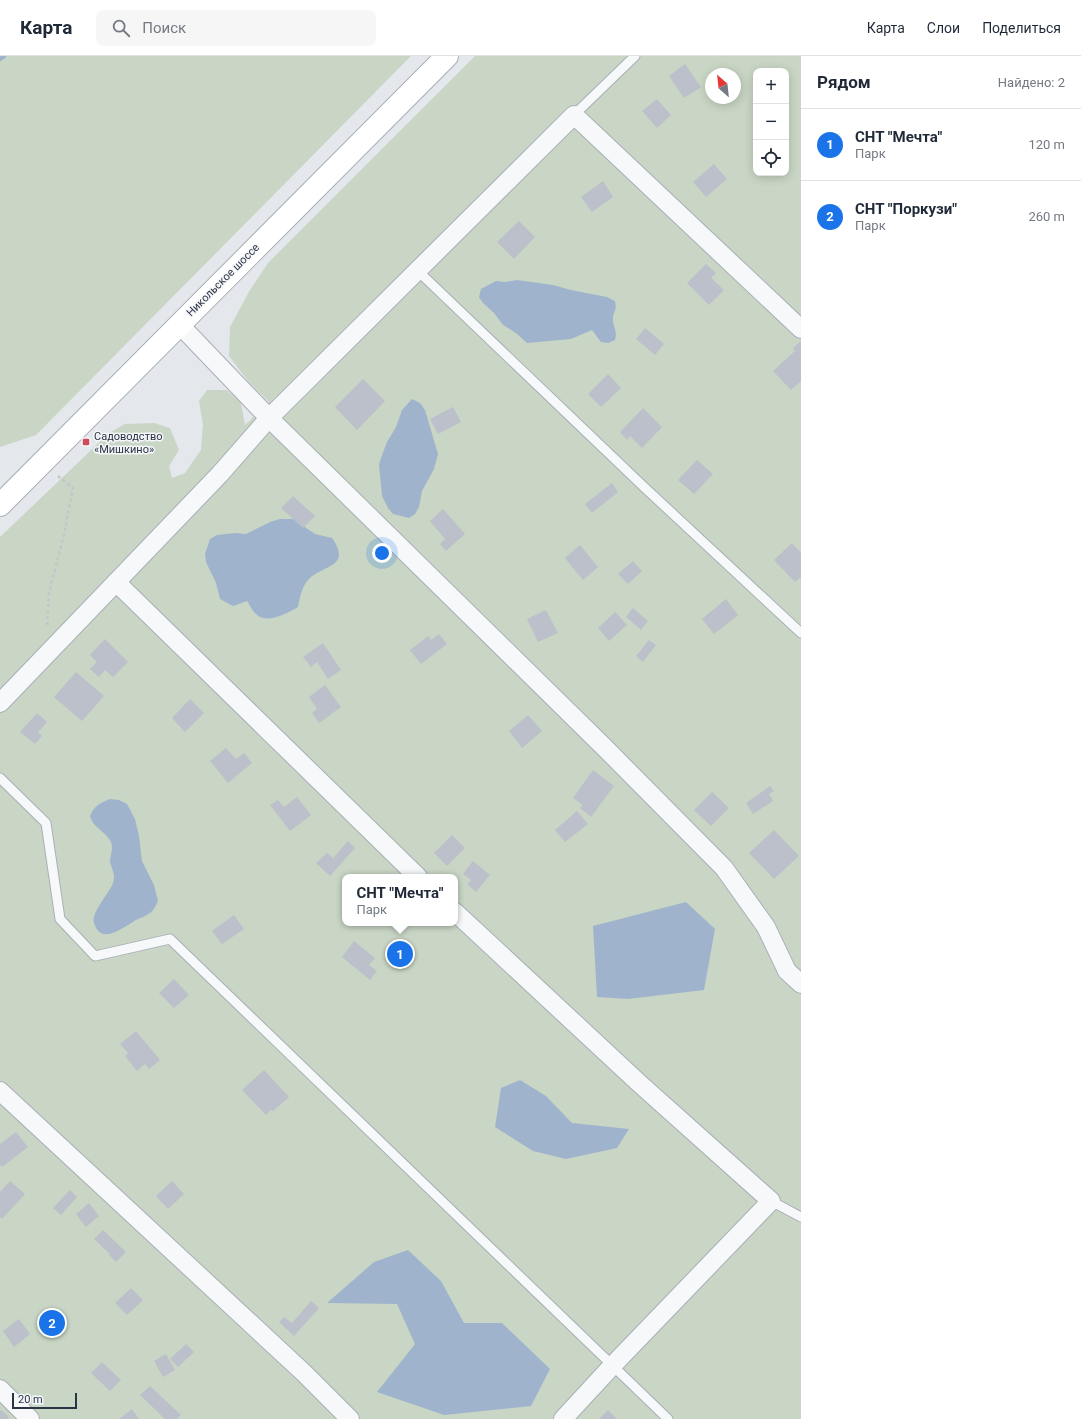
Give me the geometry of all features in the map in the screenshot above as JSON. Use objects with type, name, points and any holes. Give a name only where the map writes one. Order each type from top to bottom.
[{"type":"main road","name":"Никольское шоссе","points":[[0,505],[447,56]]},
{"type":"street","points":[[0,703],[220,474],[269,418],[574,115],[801,329]]},
{"type":"street","points":[[179,324],[269,418],[603,746],[724,868],[766,927],[787,971],[801,984]]},
{"type":"street","points":[[116,582],[415,874]]},
{"type":"street","points":[[458,915],[640,1084],[771,1201],[563,1419]]},
{"type":"street","points":[[0,1091],[304,1373],[350,1419]]},
{"type":"street","points":[[0,1389],[30,1419]]},
{"type":"lane","points":[[574,115],[635,56]]},
{"type":"lane","points":[[418,271],[644,487],[801,633]]},
{"type":"lane","points":[[0,778],[46,823],[60,919],[95,956],[170,939],[668,1419]]},
{"type":"lane","points":[[771,1201],[801,1217]]},
{"type":"path","points":[[42,463],[73,488],[49,593],[44,658]]},
{"type":"green space","points":[[0,56],[411,56],[36,435],[0,447]]},
{"type":"green space","points":[[475,56],[801,56],[801,1419],[0,1419],[0,537],[109,433],[125,424],[154,423],[170,428],[179,450],[169,466],[172,478],[185,473],[201,450],[203,425],[199,401],[207,390],[227,390],[241,403],[245,425],[269,402],[248,381],[229,356],[230,327],[250,290],[268,263]]},
{"type":"water","points":[[517,280],[553,285],[607,297],[615,301],[616,309],[613,315],[613,320],[616,333],[615,340],[608,343],[601,342],[592,330],[571,339],[527,343],[516,333],[503,325],[479,297],[481,289],[496,281],[505,282]]},
{"type":"water","points":[[412,399],[420,403],[425,410],[438,454],[434,469],[422,491],[419,507],[415,514],[409,518],[393,514],[388,508],[382,496],[379,465],[387,442],[396,427],[402,410]]},
{"type":"water","points":[[280,519],[293,519],[315,534],[332,538],[339,555],[338,560],[334,564],[307,581],[302,591],[298,607],[277,617],[265,618],[260,617],[255,613],[247,601],[233,606],[220,599],[216,583],[206,562],[205,554],[210,539],[217,535],[235,533],[246,534],[270,522]]},
{"type":"water","points":[[110,799],[119,800],[127,804],[135,819],[142,861],[154,885],[158,901],[154,909],[148,914],[114,933],[102,934],[97,930],[94,919],[98,908],[114,880],[110,862],[112,849],[108,837],[93,823],[90,816],[98,805]]},
{"type":"water","points":[[686,902],[715,929],[704,990],[628,999],[597,997],[593,926]]},
{"type":"water","points":[[520,1080],[546,1096],[572,1123],[629,1129],[617,1148],[566,1159],[533,1151],[495,1127],[501,1088]]},
{"type":"water","points":[[408,1250],[441,1281],[464,1323],[502,1323],[550,1369],[531,1406],[444,1415],[377,1392],[415,1344],[397,1304],[327,1303],[374,1262]]},
{"type":"building","points":[[685,64],[701,87],[684,98],[669,76]]},
{"type":"building","points":[[657,99],[671,115],[657,128],[642,111]]},
{"type":"building","points":[[714,164],[727,179],[706,197],[693,182]]},
{"type":"building","points":[[603,181],[613,197],[592,212],[581,197]]},
{"type":"building","points":[[519,221],[535,237],[514,259],[497,242]]},
{"type":"building","points":[[706,264],[716,273],[711,278],[724,290],[709,305],[687,283]]},
{"type":"building","points":[[645,328],[664,344],[655,355],[636,339]]},
{"type":"building","points":[[801,341],[801,381],[791,390],[773,371],[795,351],[793,348]]},
{"type":"building","points":[[608,374],[621,388],[601,407],[588,394]]},
{"type":"building","points":[[363,379],[385,401],[357,430],[335,407]]},
{"type":"building","points":[[453,407],[461,422],[438,434],[430,419]]},
{"type":"building","points":[[643,408],[662,427],[642,448],[630,436],[627,440],[620,432]]},
{"type":"building","points":[[697,460],[713,474],[694,494],[678,480]]},
{"type":"building","points":[[612,483],[618,492],[592,513],[585,504]]},
{"type":"building","points":[[293,496],[315,516],[303,528],[281,508]]},
{"type":"building","points":[[443,509],[465,534],[446,551],[440,544],[445,539],[430,521]]},
{"type":"building","points":[[792,543],[801,553],[801,577],[795,582],[774,560]]},
{"type":"building","points":[[580,545],[598,567],[583,580],[565,558]]},
{"type":"building","points":[[633,561],[642,571],[628,584],[618,574]]},
{"type":"building","points":[[726,599],[738,615],[714,634],[702,619]]},
{"type":"building","points":[[633,608],[648,621],[641,630],[626,617]]},
{"type":"building","points":[[546,610],[558,633],[538,642],[527,619]]},
{"type":"building","points":[[615,612],[627,625],[609,641],[598,628]]},
{"type":"building","points":[[439,634],[447,644],[421,664],[410,650],[428,636],[431,640]]},
{"type":"building","points":[[105,639],[128,662],[113,677],[105,670],[99,677],[90,669],[97,662],[90,655]]},
{"type":"building","points":[[649,640],[656,645],[643,662],[636,656]]},
{"type":"building","points":[[323,643],[341,670],[328,679],[317,662],[311,667],[303,657]]},
{"type":"building","points":[[76,672],[104,696],[82,721],[54,697]]},
{"type":"building","points":[[325,685],[341,707],[319,723],[312,713],[317,709],[309,697]]},
{"type":"building","points":[[190,699],[204,713],[185,732],[172,718]]},
{"type":"building","points":[[37,713],[47,722],[38,732],[42,736],[35,744],[20,732]]},
{"type":"building","points":[[528,715],[542,731],[522,748],[509,731]]},
{"type":"building","points":[[226,748],[236,759],[244,753],[252,763],[228,783],[210,761]]},
{"type":"building","points":[[593,770],[614,786],[591,817],[580,808],[583,805],[573,798]]},
{"type":"building","points":[[770,786],[774,791],[769,794],[773,801],[753,814],[746,803]]},
{"type":"building","points":[[712,792],[729,808],[711,826],[694,810]]},
{"type":"building","points":[[297,797],[311,815],[290,831],[270,805],[278,800],[284,807]]},
{"type":"building","points":[[577,811],[588,824],[565,842],[555,830]]},
{"type":"building","points":[[774,830],[799,856],[774,879],[749,853]]},
{"type":"building","points":[[452,835],[465,848],[447,866],[434,853]]},
{"type":"building","points":[[348,841],[355,848],[330,876],[316,863],[327,853],[333,858]]},
{"type":"building","points":[[473,861],[490,875],[476,892],[467,884],[471,880],[463,874]]},
{"type":"building","points":[[234,915],[244,929],[222,944],[212,931]]},
{"type":"building","points":[[354,941],[375,958],[369,965],[377,971],[370,980],[342,957]]},
{"type":"building","points":[[174,979],[189,995],[174,1008],[159,993]]},
{"type":"building","points":[[136,1031],[160,1060],[149,1069],[145,1064],[137,1071],[125,1056],[128,1053],[120,1044]]},
{"type":"building","points":[[264,1070],[289,1097],[266,1115],[242,1090]]},
{"type":"building","points":[[16,1132],[28,1147],[2,1167],[0,1165],[0,1144]]},
{"type":"building","points":[[10,1181],[25,1194],[2,1219],[0,1217],[0,1192]]},
{"type":"building","points":[[172,1181],[184,1194],[168,1209],[156,1196]]},
{"type":"building","points":[[70,1190],[77,1197],[61,1215],[53,1208]]},
{"type":"building","points":[[89,1203],[99,1216],[86,1227],[76,1214]]},
{"type":"building","points":[[103,1230],[126,1252],[116,1262],[94,1239]]},
{"type":"building","points":[[131,1288],[143,1300],[127,1315],[115,1303]]},
{"type":"building","points":[[311,1301],[319,1308],[294,1336],[279,1322],[284,1317],[292,1323]]},
{"type":"building","points":[[19,1319],[30,1334],[14,1347],[3,1331]]},
{"type":"building","points":[[186,1344],[194,1352],[178,1367],[170,1359]]},
{"type":"building","points":[[166,1354],[175,1370],[163,1377],[154,1361]]},
{"type":"building","points":[[102,1362],[121,1380],[110,1391],[91,1373]]},
{"type":"building","points":[[150,1386],[181,1415],[177,1419],[165,1419],[140,1395]]},
{"type":"building","points":[[132,1409],[139,1419],[119,1419]]},
{"type":"building","points":[[1,1410],[9,1417],[7,1419],[0,1419]]},
{"type":"building","points":[[608,1410],[617,1419],[599,1419]]},
{"type":"place","name":"Садоводство «Мишкино»","points":[[86,442]]},
{"type":"place","name":"СНТ \"Мечта\"","points":[[400,954]]},
{"type":"place","name":"СНТ \"Поркузи\"","points":[[52,1323]]}]
